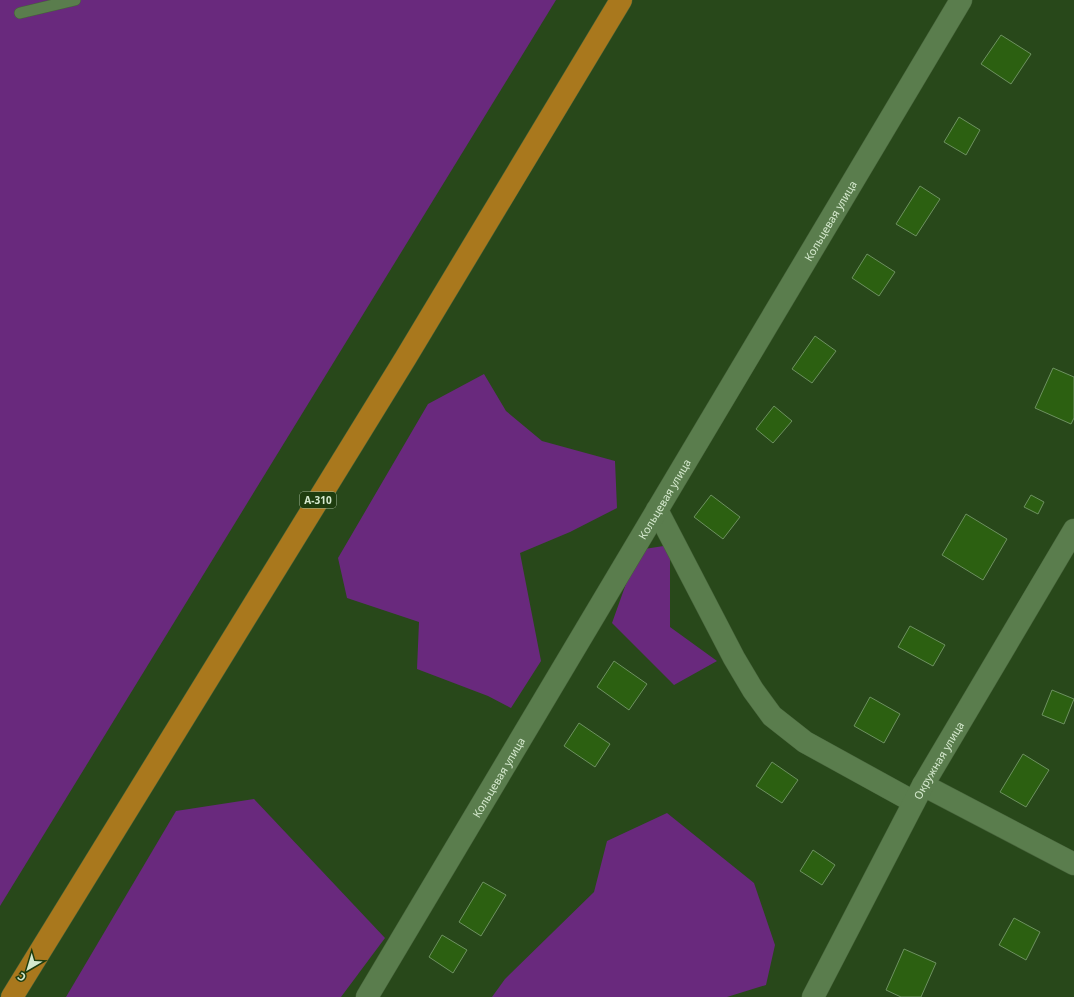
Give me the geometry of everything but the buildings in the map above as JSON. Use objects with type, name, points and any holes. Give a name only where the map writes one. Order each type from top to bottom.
[{"type":"highway","name":"А-310","points":[[12,997],[405,360],[621,0]]},
{"type":"street","name":"Кольцевая улица","points":[[367,997],[961,0]]},
{"type":"street","points":[[657,510],[734,658],[753,690],[772,716],[805,742],[1074,864]]},
{"type":"street","name":"Окружная улица","points":[[813,997],[919,793],[1074,530]]},
{"type":"lane","points":[[20,13],[75,0]]},
{"type":"shaded area","points":[[0,0],[556,0],[0,906]]},
{"type":"shaded area","points":[[484,374],[506,411],[542,441],[615,461],[617,508],[570,532],[520,553],[541,661],[511,708],[488,696],[417,669],[419,622],[347,598],[338,558],[428,404]]},
{"type":"shaded area","points":[[670,545],[670,627],[717,661],[674,685],[612,623],[638,550]]},
{"type":"shaded area","points":[[254,799],[385,938],[341,997],[66,997],[176,811]]},
{"type":"shaded area","points":[[667,813],[754,883],[775,945],[766,985],[727,997],[492,997],[505,979],[594,892],[607,841]]}]
